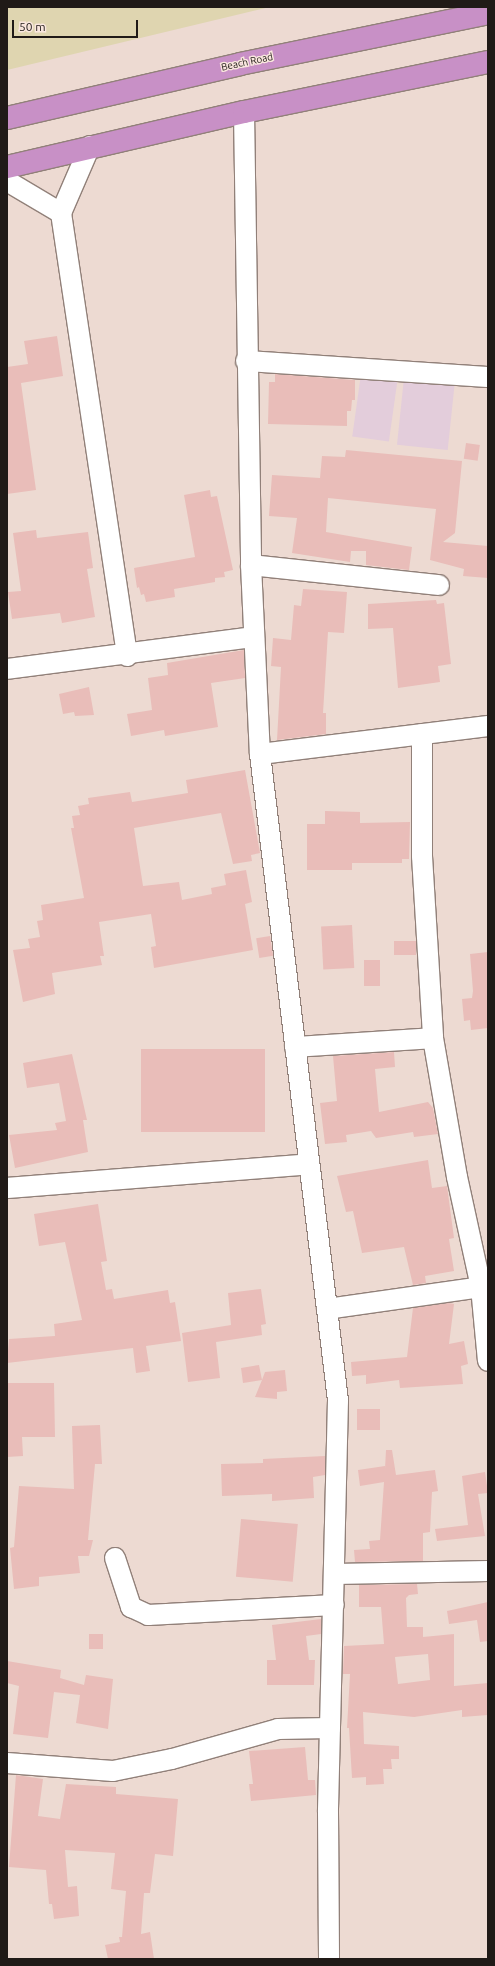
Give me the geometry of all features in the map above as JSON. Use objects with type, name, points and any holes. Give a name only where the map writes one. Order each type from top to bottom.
[{"type":"highway","name":"Beach Road","points":[[7,118],[240,64],[488,13]]},
{"type":"highway","points":[[7,167],[90,146],[244,112],[488,62]]},
{"type":"street","points":[[244,112],[246,361],[251,565],[260,754],[338,1400],[335,1574],[330,1728],[329,1959]]},
{"type":"street","points":[[90,146],[61,213],[127,656]]},
{"type":"street","points":[[7,182],[61,213]]},
{"type":"street","points":[[246,361],[488,377]]},
{"type":"street","points":[[251,565],[439,585]]},
{"type":"street","points":[[7,669],[127,656],[254,637]]},
{"type":"street","points":[[260,754],[488,726]]},
{"type":"street","points":[[422,734],[422,856],[433,1038],[457,1177],[481,1287],[488,1361]]},
{"type":"street","points":[[295,1047],[433,1038]]},
{"type":"street","points":[[7,1188],[309,1164]]},
{"type":"street","points":[[327,1309],[481,1287]]},
{"type":"street","points":[[115,1558],[131,1607],[148,1615],[334,1605]]},
{"type":"street","points":[[335,1574],[488,1571]]},
{"type":"street","points":[[7,1763],[114,1771],[172,1759],[278,1729],[330,1728]]},
{"type":"shaded area","points":[[361,374],[398,379],[389,442],[352,436]]},
{"type":"shaded area","points":[[404,378],[455,383],[448,450],[397,445]]},
{"type":"sand","points":[[7,7],[270,7],[7,70]]},
{"type":"building","points":[[57,336],[63,376],[21,383],[36,490],[7,494],[7,367],[28,364],[24,341]]},
{"type":"building","points":[[275,374],[355,380],[355,400],[352,400],[351,411],[347,411],[347,426],[268,424],[269,382],[275,382]]},
{"type":"building","points":[[466,443],[480,445],[478,461],[464,459]]},
{"type":"building","points":[[346,450],[462,461],[455,533],[443,542],[488,546],[488,578],[463,576],[464,569],[430,560],[436,509],[328,498],[326,532],[412,547],[409,570],[366,565],[366,551],[351,551],[350,562],[292,553],[297,518],[269,516],[272,475],[320,478],[322,456],[345,457]]},
{"type":"building","points":[[210,490],[211,497],[217,496],[233,570],[224,572],[225,577],[215,578],[215,582],[174,589],[175,597],[146,602],[144,594],[141,595],[139,587],[137,588],[134,568],[195,557],[184,495]]},
{"type":"building","points":[[36,530],[37,538],[88,532],[93,568],[87,569],[95,617],[62,623],[60,613],[12,619],[8,592],[21,591],[13,533]]},
{"type":"building","points":[[303,589],[347,592],[344,633],[328,632],[323,713],[326,713],[326,734],[277,740],[281,667],[271,666],[273,638],[291,640],[294,605],[301,606]]},
{"type":"building","points":[[436,600],[437,604],[444,603],[451,664],[438,666],[440,682],[398,688],[393,628],[368,629],[368,604]]},
{"type":"building","points":[[244,650],[245,678],[211,683],[218,727],[165,736],[164,730],[131,736],[127,714],[152,710],[148,678],[168,675],[167,663]]},
{"type":"building","points":[[89,687],[94,715],[75,716],[74,712],[63,714],[59,694]]},
{"type":"building","points":[[245,770],[260,853],[251,855],[252,861],[233,864],[221,813],[134,828],[143,886],[179,882],[182,900],[212,894],[211,888],[226,885],[224,874],[246,870],[252,902],[245,904],[253,950],[154,968],[151,947],[156,946],[151,914],[99,922],[104,956],[100,956],[102,965],[52,973],[55,994],[23,1002],[13,950],[30,948],[28,939],[40,937],[37,921],[43,920],[41,905],[84,898],[71,828],[74,828],[72,816],[80,815],[78,806],[89,804],[88,798],[130,792],[132,802],[188,793],[186,780]]},
{"type":"building","points":[[325,811],[360,812],[360,823],[410,822],[409,859],[402,859],[402,863],[352,863],[352,870],[307,870],[307,824],[325,824]]},
{"type":"building","points":[[352,925],[354,968],[323,970],[321,927]]},
{"type":"building","points":[[270,936],[273,956],[259,958],[256,938]]},
{"type":"building","points":[[394,941],[416,941],[416,955],[394,955]]},
{"type":"building","points":[[488,952],[488,1028],[471,1030],[470,1020],[464,1021],[462,999],[472,998],[473,991],[470,954]]},
{"type":"building","points":[[364,960],[380,960],[380,986],[364,986]]},
{"type":"building","points":[[141,1049],[265,1049],[265,1132],[141,1132]]},
{"type":"building","points":[[394,1052],[395,1067],[375,1069],[379,1112],[428,1102],[433,1108],[438,1134],[414,1137],[413,1132],[376,1138],[371,1131],[346,1135],[347,1142],[325,1144],[320,1103],[337,1101],[333,1056]]},
{"type":"building","points":[[72,1054],[87,1120],[83,1120],[88,1152],[15,1168],[9,1135],[57,1130],[55,1123],[66,1121],[59,1083],[27,1088],[23,1063]]},
{"type":"building","points":[[428,1160],[432,1188],[447,1186],[454,1238],[449,1239],[454,1271],[425,1276],[426,1283],[413,1285],[404,1247],[362,1253],[353,1211],[346,1212],[337,1176]]},
{"type":"building","points":[[98,1204],[107,1261],[101,1262],[106,1290],[112,1289],[114,1299],[168,1290],[170,1303],[175,1302],[181,1341],[146,1346],[150,1371],[136,1373],[133,1348],[7,1363],[9,1339],[55,1336],[54,1324],[82,1320],[65,1242],[39,1246],[34,1214]]},
{"type":"building","points":[[261,1289],[266,1324],[261,1325],[262,1335],[216,1342],[220,1378],[188,1382],[182,1333],[231,1325],[228,1293]]},
{"type":"building","points":[[448,1303],[454,1304],[449,1344],[464,1341],[468,1364],[461,1366],[463,1384],[400,1388],[399,1380],[366,1384],[366,1375],[352,1376],[351,1362],[407,1357],[413,1308]]},
{"type":"building","points":[[259,1365],[262,1380],[243,1383],[241,1368]]},
{"type":"building","points":[[285,1370],[287,1391],[277,1392],[277,1399],[255,1397],[265,1372]]},
{"type":"building","points":[[7,1383],[54,1383],[55,1437],[22,1437],[23,1456],[7,1457]]},
{"type":"building","points":[[357,1409],[380,1409],[380,1430],[357,1430]]},
{"type":"building","points":[[100,1425],[102,1464],[95,1464],[88,1540],[93,1540],[89,1556],[78,1556],[80,1573],[39,1577],[39,1586],[14,1589],[10,1548],[14,1547],[19,1486],[74,1489],[72,1426]]},
{"type":"building","points":[[386,1450],[392,1450],[396,1475],[435,1470],[438,1491],[432,1492],[430,1532],[423,1533],[423,1561],[355,1562],[354,1550],[370,1549],[369,1541],[380,1540],[384,1482],[360,1486],[358,1470],[385,1466],[385,1469]]},
{"type":"building","points":[[325,1456],[325,1475],[313,1477],[314,1498],[272,1501],[272,1494],[222,1496],[221,1464],[263,1463],[263,1459]]},
{"type":"building","points":[[485,1472],[488,1493],[478,1494],[485,1536],[437,1541],[435,1529],[468,1525],[462,1476]]},
{"type":"building","points":[[241,1519],[298,1524],[293,1582],[236,1577]]},
{"type":"building","points":[[417,1584],[418,1594],[409,1595],[406,1598],[407,1627],[423,1627],[423,1637],[454,1634],[454,1686],[488,1683],[488,1715],[462,1717],[462,1710],[414,1717],[363,1712],[364,1744],[399,1746],[399,1759],[391,1759],[392,1769],[383,1769],[384,1784],[366,1785],[366,1777],[352,1778],[349,1728],[347,1728],[350,1674],[343,1674],[344,1646],[384,1644],[381,1607],[359,1607],[359,1585]],"holes":[[[428,1654],[430,1680],[398,1684],[395,1657]]]},
{"type":"building","points":[[488,1602],[488,1641],[480,1642],[477,1620],[449,1624],[447,1611]]},
{"type":"building","points":[[321,1619],[321,1634],[306,1636],[309,1660],[315,1660],[314,1685],[267,1685],[267,1660],[276,1660],[272,1625]]},
{"type":"building","points":[[89,1634],[103,1634],[103,1649],[89,1649]]},
{"type":"building","points":[[7,1661],[61,1670],[60,1678],[84,1685],[86,1675],[113,1679],[108,1729],[76,1723],[80,1695],[54,1692],[48,1738],[13,1734],[19,1686],[7,1683]]},
{"type":"building","points":[[305,1747],[308,1780],[315,1780],[316,1795],[251,1801],[249,1784],[253,1784],[249,1751]]},
{"type":"building","points":[[16,1775],[43,1779],[38,1816],[60,1819],[66,1784],[116,1787],[116,1794],[178,1799],[173,1856],[155,1854],[150,1893],[144,1893],[141,1934],[150,1932],[154,1959],[108,1959],[105,1945],[120,1942],[119,1937],[122,1937],[126,1891],[111,1889],[115,1853],[65,1850],[68,1887],[77,1886],[79,1916],[54,1919],[52,1904],[49,1904],[46,1870],[9,1867]]}]
